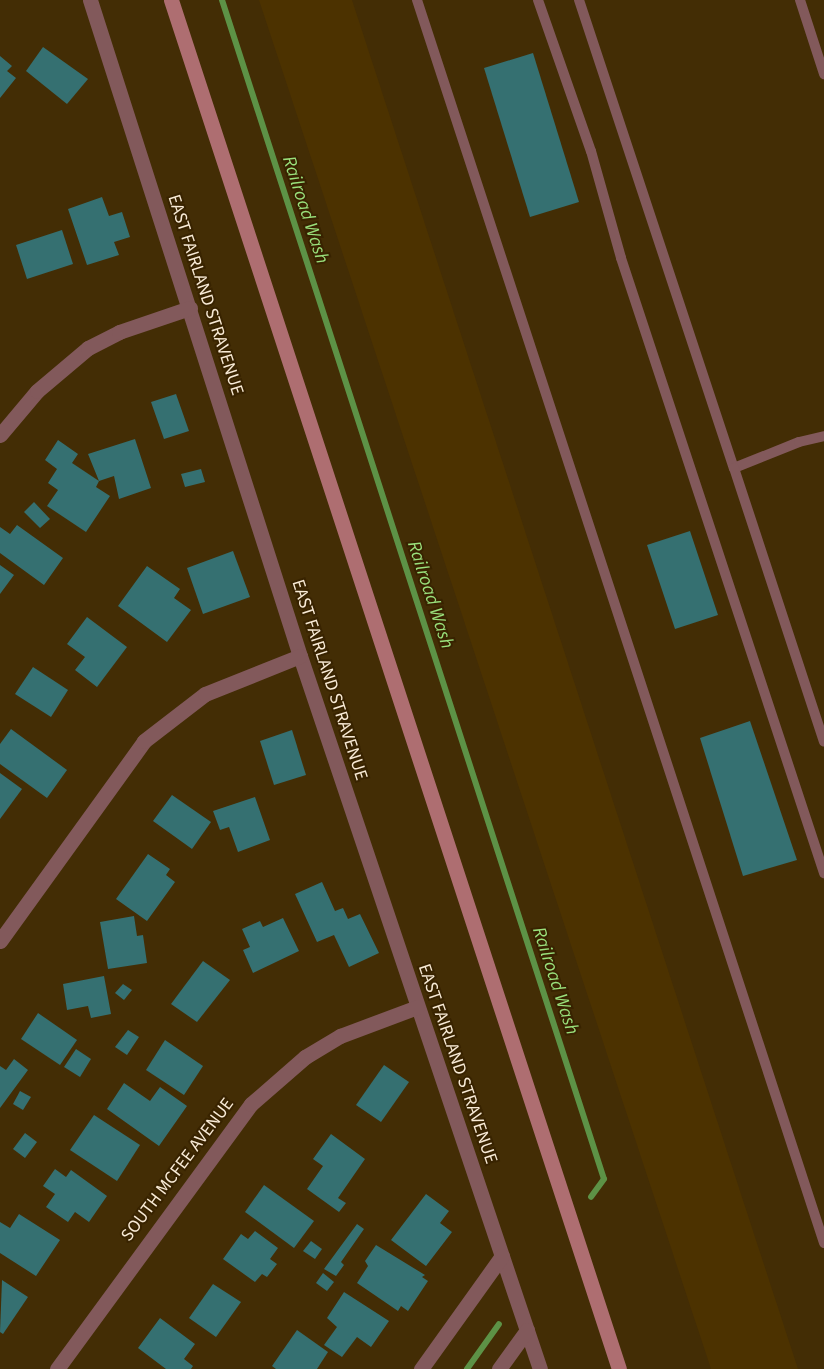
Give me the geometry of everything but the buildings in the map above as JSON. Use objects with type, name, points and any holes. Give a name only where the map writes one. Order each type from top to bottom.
[{"type":"street","name":"EAST FAIRLAND STRAVENUE","points":[[90,0],[300,656],[540,1369]]},
{"type":"street","points":[[171,0],[619,1369]]},
{"type":"street","points":[[0,435],[37,391],[88,348],[119,332],[190,308]]},
{"type":"street","points":[[0,941],[144,740],[205,694],[300,656]]},
{"type":"street","name":"SOUTH MCFEE AVENUE","points":[[57,1369],[251,1104],[306,1057],[340,1036],[417,1007]]},
{"type":"street","points":[[422,1369],[502,1256]]},
{"type":"street","points":[[499,1369],[527,1330]]},
{"type":"lane","points":[[417,0],[824,1242]]},
{"type":"lane","points":[[538,0],[591,151],[621,258],[824,873]]},
{"type":"lane","points":[[579,0],[824,742]]},
{"type":"lane","points":[[800,0],[824,74]]},
{"type":"lane","points":[[734,468],[799,442],[824,436]]},
{"type":"shaded area","points":[[259,0],[352,0],[798,1369],[711,1369]]},
{"type":"waterway","name":"Railroad Wash","points":[[222,0],[604,1179],[591,1197]]},
{"type":"waterway","name":"Railroad Wash","points":[[467,1369],[499,1324]]}]
